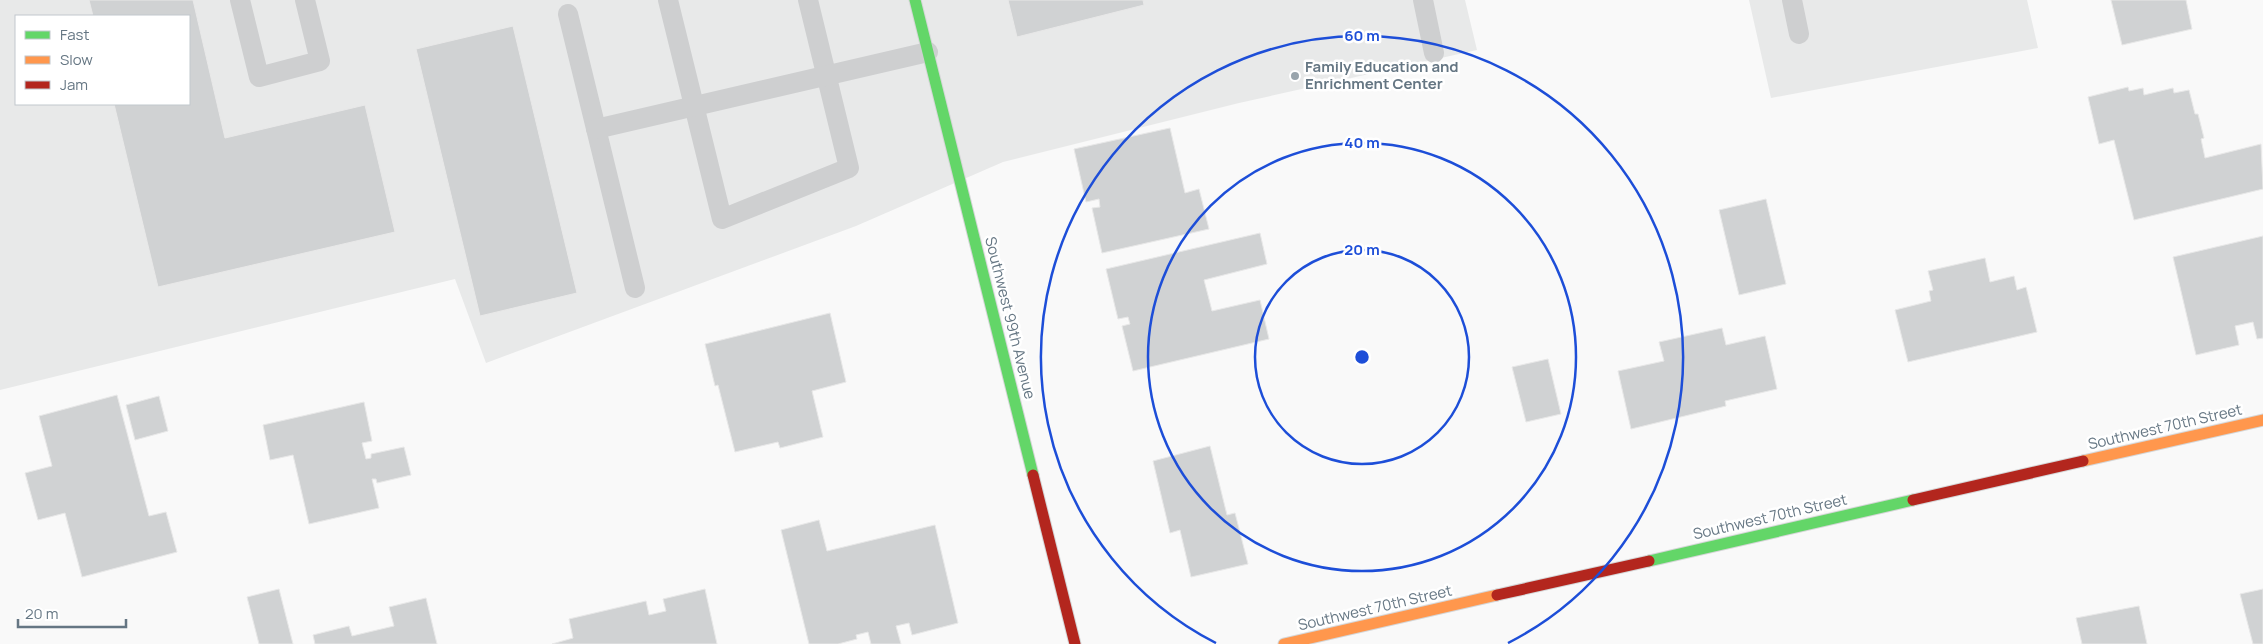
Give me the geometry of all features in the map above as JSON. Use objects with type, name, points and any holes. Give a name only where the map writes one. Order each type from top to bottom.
[{"type":"street","name":"Southwest 99th Avenue","points":[[915,0],[1075,644]]},
{"type":"street","name":"Southwest 70th Street","points":[[1284,644],[2263,420]]},
{"type":"lane","points":[[240,0],[259,77],[320,61],[305,0]]},
{"type":"lane","points":[[668,0],[722,219],[849,168],[808,0]]},
{"type":"lane","points":[[1423,0],[1434,53]]},
{"type":"lane","points":[[1792,0],[1799,34]]},
{"type":"lane","points":[[568,14],[635,288]]},
{"type":"lane","points":[[596,128],[928,52]]},
{"type":"shaded area","points":[[0,0],[1465,0],[1477,50],[1239,103],[1003,162],[856,226],[486,363],[455,279],[0,390]]},
{"type":"shaded area","points":[[1749,0],[2027,0],[2038,48],[1771,98]]},
{"type":"building","points":[[89,0],[193,0],[225,138],[365,105],[395,232],[158,287],[114,105],[190,105],[190,15],[93,15]]},
{"type":"building","points":[[1008,0],[1143,0],[1144,5],[1017,37]]},
{"type":"building","points":[[2111,0],[2186,0],[2192,29],[2122,45]]},
{"type":"building","points":[[513,26],[577,293],[480,316],[416,49]]},
{"type":"building","points":[[2128,87],[2129,91],[2143,88],[2144,95],[2173,88],[2174,93],[2189,90],[2204,138],[2201,139],[2205,158],[2261,144],[2263,189],[2134,220],[2114,140],[2099,144],[2088,97]]},
{"type":"building","points":[[1170,128],[1185,193],[1199,189],[1209,229],[1102,253],[1092,208],[1100,207],[1099,199],[1086,202],[1074,149]]},
{"type":"building","points":[[1766,199],[1786,284],[1739,295],[1719,210]]},
{"type":"building","points":[[1260,233],[1267,264],[1204,280],[1212,311],[1260,300],[1269,339],[1133,371],[1122,326],[1130,324],[1128,317],[1118,319],[1106,269]]},
{"type":"building","points":[[2263,236],[2263,338],[2257,339],[2253,322],[2235,326],[2239,345],[2196,355],[2173,257]]},
{"type":"building","points":[[1985,258],[1990,282],[2014,276],[2017,290],[2026,287],[2037,332],[1908,362],[1895,310],[1931,301],[1929,291],[1933,290],[1928,271]]},
{"type":"building","points":[[830,313],[846,382],[812,391],[823,437],[780,448],[778,442],[735,452],[718,385],[715,386],[705,344]]},
{"type":"building","points":[[1722,328],[1726,345],[1765,336],[1777,389],[1725,401],[1726,406],[1631,429],[1618,371],[1664,361],[1659,342]]},
{"type":"building","points":[[1548,359],[1561,414],[1526,422],[1512,367]]},
{"type":"building","points":[[117,395],[149,516],[166,512],[177,552],[82,577],[65,513],[38,520],[25,473],[52,466],[39,416]]},
{"type":"building","points":[[159,396],[168,431],[135,440],[126,405]]},
{"type":"building","points":[[364,402],[372,441],[362,443],[366,459],[371,458],[371,454],[404,447],[411,475],[377,483],[376,479],[372,479],[379,508],[309,524],[293,455],[270,460],[263,425]]},
{"type":"building","points":[[1210,446],[1227,515],[1235,513],[1248,564],[1191,577],[1180,530],[1170,533],[1153,461]]},
{"type":"building","points":[[819,520],[827,551],[935,525],[958,623],[912,635],[909,623],[896,626],[901,644],[871,644],[868,632],[856,635],[857,639],[838,644],[809,644],[781,530]]},
{"type":"building","points":[[279,589],[293,644],[259,644],[247,597]]},
{"type":"building","points":[[705,589],[717,644],[552,644],[573,638],[569,619],[646,601],[649,615],[666,611],[663,599]]},
{"type":"building","points":[[2263,589],[2263,644],[2253,644],[2240,594]]},
{"type":"building","points":[[426,598],[437,644],[315,644],[313,635],[349,626],[352,636],[394,626],[389,607]]},
{"type":"building","points":[[2139,606],[2147,644],[2082,644],[2076,618]]},
{"type":"traffic: fast","points":[[915,0],[1033,475]]},
{"type":"traffic: fast","points":[[1649,561],[1913,500]]},
{"type":"traffic: slow","points":[[2083,461],[2263,420]]},
{"type":"traffic: slow","points":[[1284,644],[1497,595]]},
{"type":"traffic: jam","points":[[1913,500],[2083,461]]},
{"type":"traffic: jam","points":[[1033,475],[1075,644]]},
{"type":"traffic: jam","points":[[1497,595],[1649,561]]},
{"type":"place","name":"Family Education and Enrichment Center","points":[[1295,76]]}]
